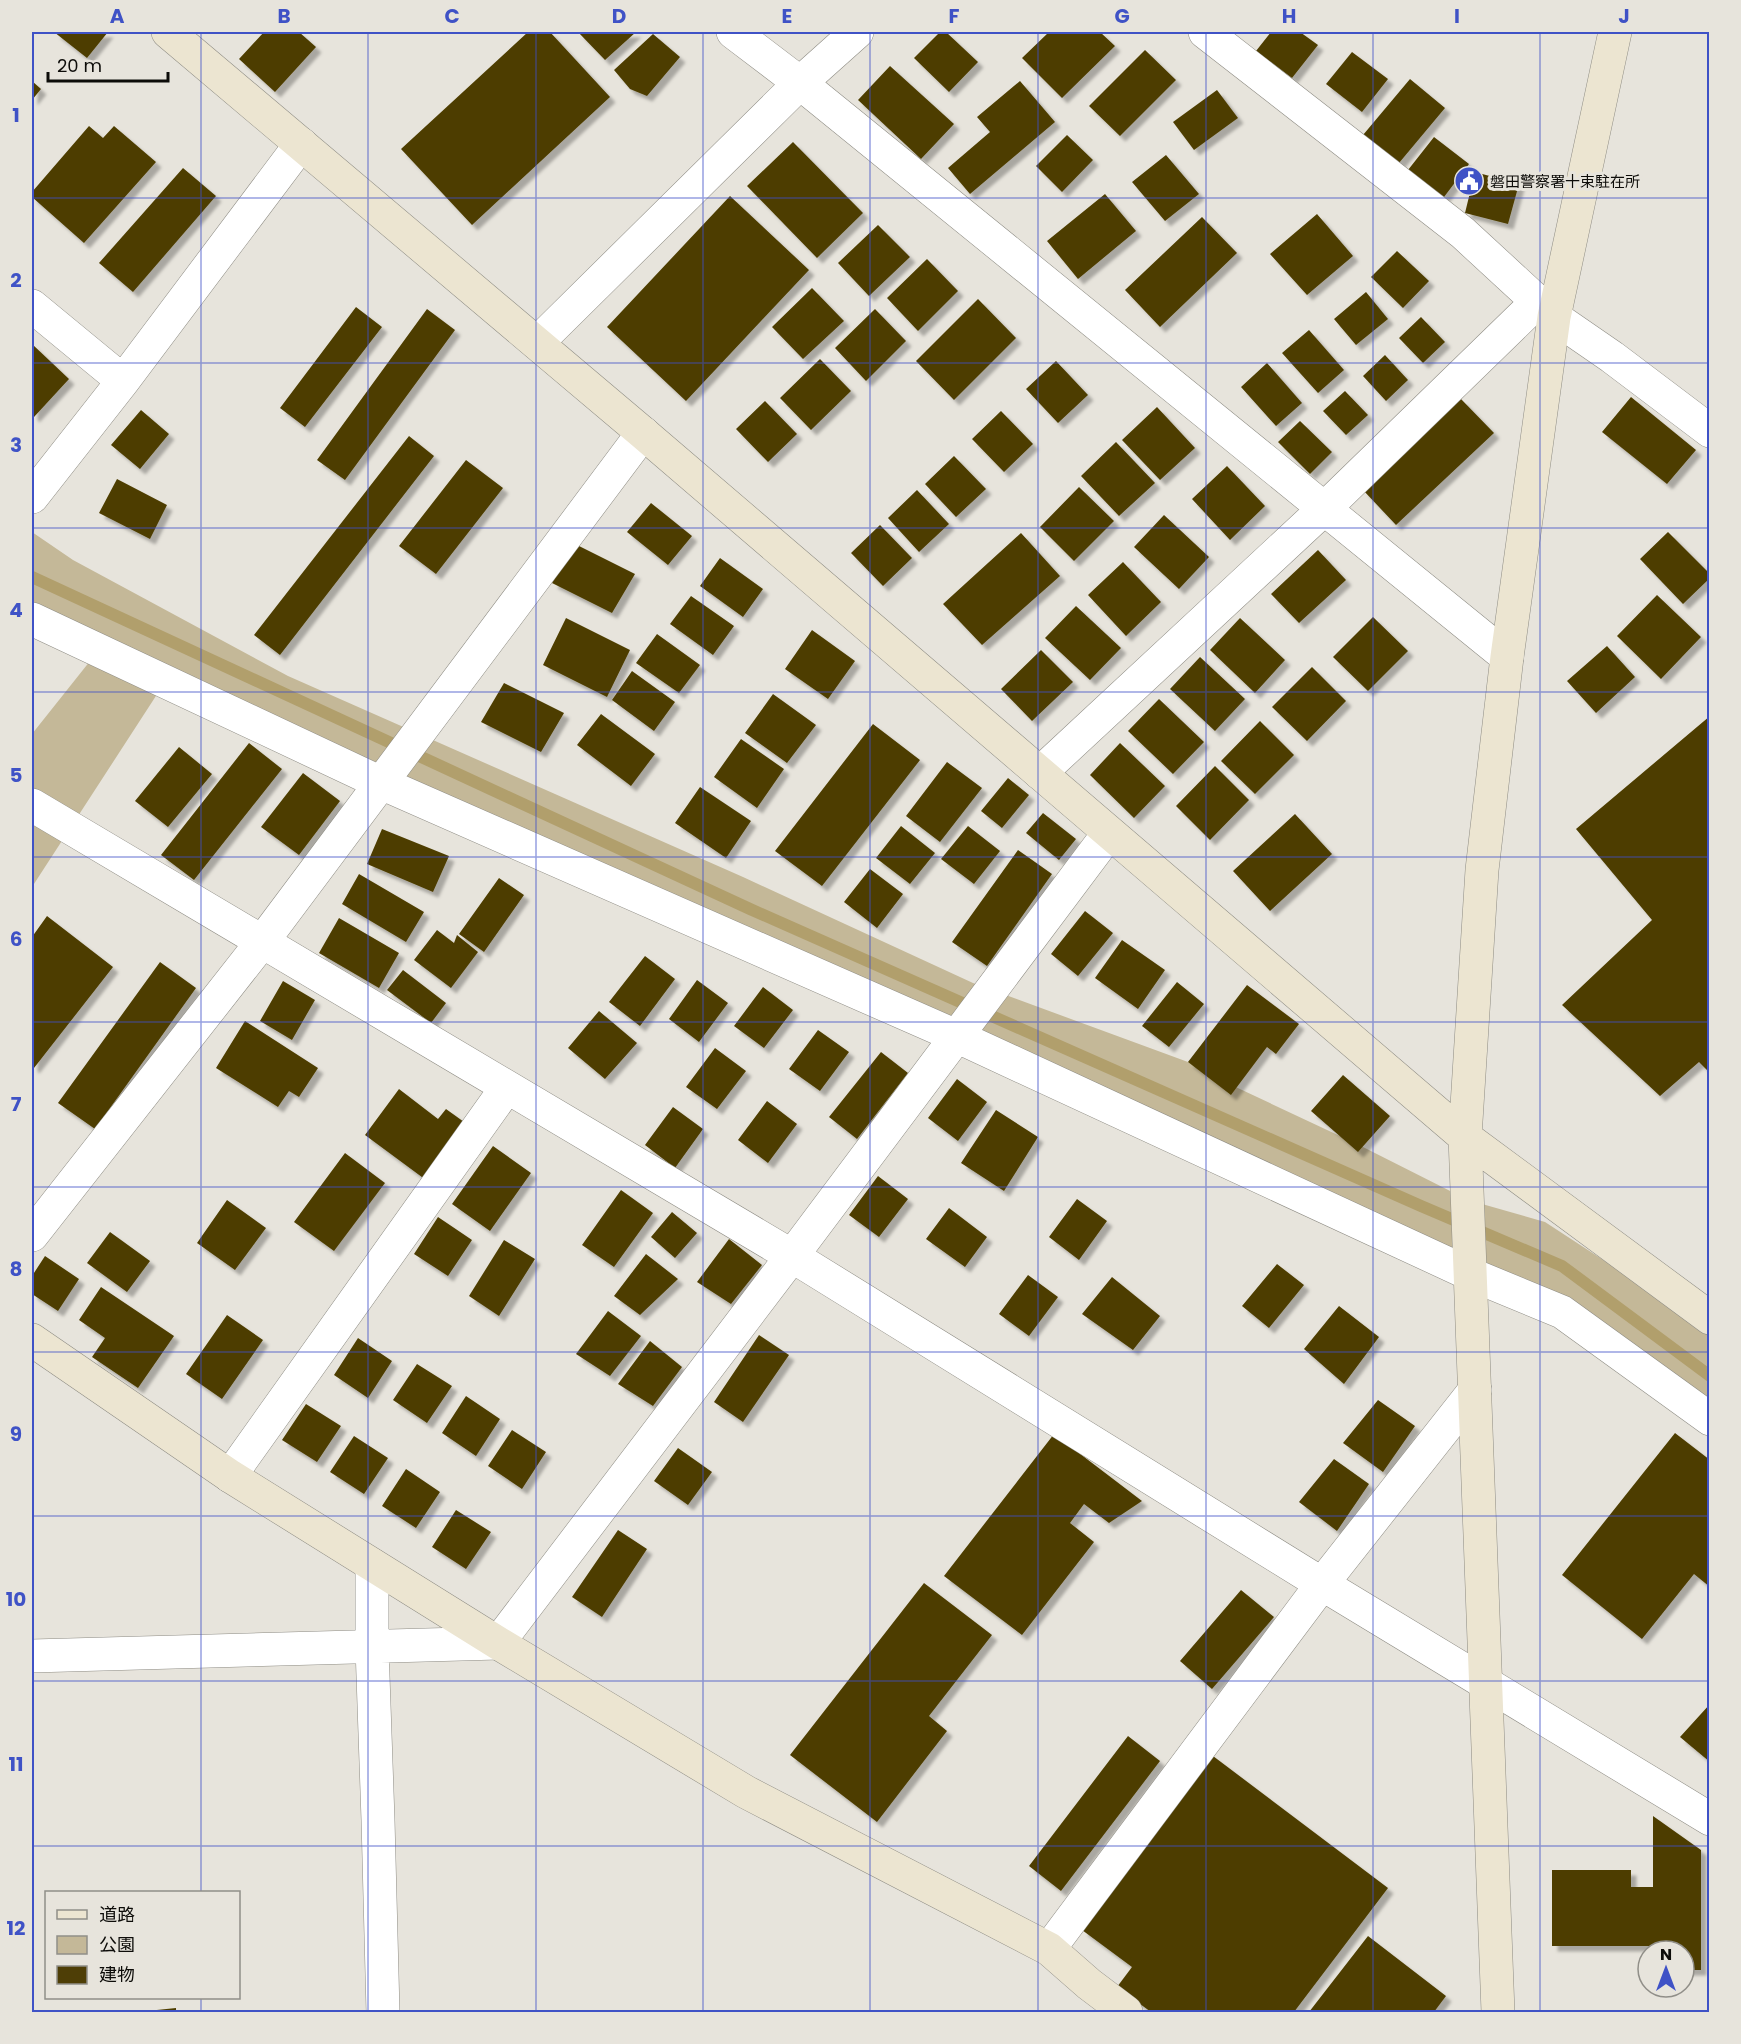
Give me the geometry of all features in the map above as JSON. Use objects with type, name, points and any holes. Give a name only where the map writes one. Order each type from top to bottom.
[{"type":"street","points":[[168,32],[643,433],[1465,1137],[1710,1318]]},
{"type":"street","points":[[733,32],[800,83],[1507,657]]},
{"type":"street","points":[[537,343],[800,83],[857,32]]},
{"type":"street","points":[[1205,32],[1463,233],[1546,310],[1710,431]]},
{"type":"street","points":[[1498,2013],[1465,1137],[1482,870],[1546,310],[1615,32]]},
{"type":"street","points":[[32,497],[123,381],[301,144]]},
{"type":"street","points":[[32,306],[123,381]]},
{"type":"street","points":[[1040,773],[1324,509],[1546,310]]},
{"type":"street","points":[[32,1234],[262,942],[643,433]]},
{"type":"street","points":[[32,620],[381,783],[956,1036],[1470,1274],[1562,1312],[1710,1419]]},
{"type":"street","points":[[32,806],[792,1256],[1322,1584],[1710,1819]]},
{"type":"street","points":[[498,1643],[792,1256],[1109,832]]},
{"type":"street","points":[[230,1476],[507,1088]]},
{"type":"street","points":[[32,1340],[230,1476],[498,1643],[746,1792],[1049,1949],[1126,2013]]},
{"type":"street","points":[[1049,1949],[1322,1584],[1475,1390]]},
{"type":"street","points":[[372,1565],[372,1647],[382,2013]]},
{"type":"street","points":[[32,1656],[498,1643]]},
{"type":"green space","points":[[32,532],[73,560],[288,676],[743,877],[973,983],[1188,1062],[1210,1075],[1357,1144],[1468,1200],[1545,1222],[1709,1329],[1709,1419],[1562,1312],[165,682],[32,887],[32,734],[98,651],[32,619]]},
{"type":"building","points":[[54,32],[108,32],[87,58]]},
{"type":"building","points":[[264,32],[299,32],[316,47],[275,92],[239,59]]},
{"type":"building","points":[[528,32],[550,32],[610,97],[472,225],[401,149]]},
{"type":"building","points":[[578,32],[636,32],[605,60]]},
{"type":"building","points":[[940,32],[946,32],[978,62],[949,92],[914,58]]},
{"type":"building","points":[[1049,32],[1100,32],[1115,46],[1062,98],[1022,58]]},
{"type":"building","points":[[1271,32],[1300,32],[1318,45],[1292,78],[1256,51]]},
{"type":"building","points":[[653,34],[680,57],[647,96],[630,89],[614,70]]},
{"type":"building","points":[[1145,50],[1176,80],[1120,136],[1089,106]]},
{"type":"building","points":[[1352,52],[1388,79],[1362,112],[1326,84]]},
{"type":"building","points":[[890,66],[954,124],[921,159],[858,100]]},
{"type":"building","points":[[1410,79],[1445,108],[1399,163],[1363,135]]},
{"type":"building","points":[[32,81],[41,89],[32,100]]},
{"type":"building","points":[[1020,81],[1055,122],[970,194],[948,168],[990,132],[977,117]]},
{"type":"building","points":[[1217,90],[1238,118],[1194,150],[1173,122]]},
{"type":"building","points":[[89,126],[103,138],[114,126],[156,162],[84,243],[32,197],[32,192]]},
{"type":"building","points":[[1067,135],[1093,160],[1062,192],[1036,166]]},
{"type":"building","points":[[1434,137],[1469,164],[1444,197],[1408,170]]},
{"type":"building","points":[[793,142],[863,213],[817,258],[747,186]]},
{"type":"building","points":[[1166,155],[1199,194],[1165,221],[1132,182]]},
{"type":"building","points":[[183,168],[216,196],[133,292],[99,263]]},
{"type":"building","points":[[1475,172],[1519,184],[1508,224],[1465,213]]},
{"type":"building","points":[[1105,194],[1136,231],[1078,279],[1047,241]]},
{"type":"building","points":[[730,196],[809,270],[686,401],[607,327]]},
{"type":"building","points":[[1317,214],[1353,256],[1307,295],[1270,254]]},
{"type":"building","points":[[1202,217],[1237,253],[1160,327],[1125,290]]},
{"type":"building","points":[[878,225],[910,257],[869,296],[838,263]]},
{"type":"building","points":[[1397,251],[1429,281],[1403,308],[1371,277]]},
{"type":"building","points":[[927,259],[958,291],[918,331],[887,298]]},
{"type":"building","points":[[812,288],[844,321],[803,359],[772,327]]},
{"type":"building","points":[[1366,292],[1388,319],[1356,345],[1334,319]]},
{"type":"building","points":[[978,299],[1016,338],[954,400],[916,361]]},
{"type":"building","points":[[356,307],[382,327],[305,427],[280,408]]},
{"type":"building","points":[[427,309],[455,330],[345,480],[317,460]]},
{"type":"building","points":[[875,309],[906,341],[866,381],[835,348]]},
{"type":"building","points":[[1421,317],[1445,342],[1423,363],[1399,338]]},
{"type":"building","points":[[1309,330],[1344,370],[1318,393],[1282,353]]},
{"type":"building","points":[[32,344],[69,379],[34,417],[32,414]]},
{"type":"building","points":[[1385,355],[1408,380],[1386,401],[1363,376]]},
{"type":"building","points":[[820,359],[851,391],[811,430],[780,398]]},
{"type":"building","points":[[1056,361],[1088,395],[1058,423],[1026,389]]},
{"type":"building","points":[[1267,363],[1302,403],[1276,426],[1241,387]]},
{"type":"building","points":[[1345,391],[1368,415],[1346,435],[1323,411]]},
{"type":"building","points":[[1631,397],[1696,450],[1667,484],[1602,432]]},
{"type":"building","points":[[1461,399],[1494,433],[1396,525],[1363,490]]},
{"type":"building","points":[[765,401],[797,434],[768,462],[736,429]]},
{"type":"building","points":[[1157,407],[1195,448],[1160,480],[1122,440]]},
{"type":"building","points":[[141,410],[169,434],[140,469],[111,445]]},
{"type":"building","points":[[1001,411],[1033,444],[1004,472],[972,439]]},
{"type":"building","points":[[1300,421],[1332,452],[1310,474],[1278,442]]},
{"type":"building","points":[[409,436],[434,456],[280,655],[254,635]]},
{"type":"building","points":[[1116,442],[1155,483],[1119,516],[1081,476]]},
{"type":"building","points":[[954,456],[986,489],[956,517],[925,484]]},
{"type":"building","points":[[466,460],[503,488],[436,574],[399,546]]},
{"type":"building","points":[[1227,466],[1265,506],[1230,540],[1192,499]]},
{"type":"building","points":[[117,479],[167,505],[150,539],[99,513]]},
{"type":"building","points":[[1079,487],[1114,521],[1074,561],[1040,527]]},
{"type":"building","points":[[917,490],[949,524],[919,552],[888,518]]},
{"type":"building","points":[[651,503],[692,536],[668,565],[627,532]]},
{"type":"building","points":[[1164,515],[1209,557],[1179,589],[1134,547]]},
{"type":"building","points":[[880,525],[912,558],[883,586],[851,553]]},
{"type":"building","points":[[1668,532],[1710,574],[1710,578],[1683,604],[1640,559]]},
{"type":"building","points":[[1021,533],[1060,576],[982,645],[943,604]]},
{"type":"building","points":[[575,544],[635,574],[612,613],[552,583]]},
{"type":"building","points":[[1318,550],[1346,580],[1299,623],[1271,594]]},
{"type":"building","points":[[720,558],[763,589],[743,617],[700,586]]},
{"type":"building","points":[[1123,562],[1161,602],[1126,636],[1088,595]]},
{"type":"building","points":[[1657,595],[1701,637],[1661,679],[1617,636]]},
{"type":"building","points":[[691,596],[734,626],[713,655],[670,624]]},
{"type":"building","points":[[1076,606],[1121,648],[1090,680],[1045,638]]},
{"type":"building","points":[[1373,617],[1408,651],[1368,691],[1333,657]]},
{"type":"building","points":[[566,618],[630,650],[607,697],[543,665]]},
{"type":"building","points":[[1240,618],[1285,660],[1255,693],[1210,650]]},
{"type":"building","points":[[812,630],[855,661],[828,699],[785,669]]},
{"type":"building","points":[[657,634],[700,665],[679,693],[636,663]]},
{"type":"building","points":[[1607,646],[1635,677],[1596,713],[1567,681]]},
{"type":"building","points":[[1041,650],[1073,682],[1032,721],[1001,689]]},
{"type":"building","points":[[1200,657],[1245,699],[1215,731],[1170,689]]},
{"type":"building","points":[[1312,667],[1346,701],[1307,741],[1272,707]]},
{"type":"building","points":[[632,671],[675,702],[654,731],[612,700]]},
{"type":"building","points":[[504,683],[564,713],[541,752],[481,722]]},
{"type":"building","points":[[773,694],[816,725],[787,763],[745,733]]},
{"type":"building","points":[[1159,699],[1204,742],[1173,774],[1128,731]]},
{"type":"building","points":[[601,714],[655,754],[631,786],[577,745]]},
{"type":"building","points":[[1710,716],[1710,1073],[1699,1062],[1660,1096],[1562,1005],[1652,920],[1576,829]]},
{"type":"building","points":[[1260,721],[1294,755],[1255,794],[1221,761]]},
{"type":"building","points":[[873,724],[920,760],[822,886],[775,851]]},
{"type":"building","points":[[741,739],[784,769],[757,808],[714,777]]},
{"type":"building","points":[[249,743],[282,769],[194,880],[161,855]]},
{"type":"building","points":[[1120,743],[1165,786],[1134,818],[1090,775]]},
{"type":"building","points":[[179,747],[212,774],[168,827],[135,801]]},
{"type":"building","points":[[947,762],[982,788],[940,842],[906,816]]},
{"type":"building","points":[[1215,766],[1249,800],[1210,840],[1176,806]]},
{"type":"building","points":[[303,773],[340,801],[299,855],[261,827]]},
{"type":"building","points":[[1008,778],[1029,795],[1002,828],[981,811]]},
{"type":"building","points":[[700,787],[751,821],[726,858],[675,823]]},
{"type":"building","points":[[1043,813],[1076,839],[1059,860],[1026,833]]},
{"type":"building","points":[[1295,814],[1332,854],[1270,911],[1233,871]]},
{"type":"building","points":[[901,826],[935,853],[910,884],[876,858]]},
{"type":"building","points":[[968,826],[1000,851],[974,884],[941,859]]},
{"type":"building","points":[[382,829],[449,856],[433,892],[367,864]]},
{"type":"building","points":[[1018,850],[1052,874],[987,966],[952,942]]},
{"type":"building","points":[[870,869],[903,894],[877,928],[844,902]]},
{"type":"building","points":[[359,874],[424,912],[406,942],[342,904]]},
{"type":"building","points":[[499,878],[524,895],[484,952],[459,934]]},
{"type":"building","points":[[1085,911],[1113,933],[1078,976],[1051,954]]},
{"type":"building","points":[[47,916],[113,967],[34,1068],[32,1066],[32,937]]},
{"type":"building","points":[[339,918],[399,953],[379,988],[319,953]]},
{"type":"building","points":[[437,930],[454,943],[457,935],[478,952],[451,988],[414,960]]},
{"type":"building","points":[[1122,940],[1165,970],[1138,1009],[1095,978]]},
{"type":"building","points":[[645,956],[675,979],[640,1026],[609,1002]]},
{"type":"building","points":[[160,962],[196,988],[95,1129],[58,1103]]},
{"type":"building","points":[[403,970],[446,1003],[431,1023],[387,990]]},
{"type":"building","points":[[697,980],[728,1003],[699,1042],[669,1019]]},
{"type":"building","points":[[283,981],[315,1000],[292,1040],[260,1021]]},
{"type":"building","points":[[1177,982],[1204,1004],[1169,1047],[1142,1026]]},
{"type":"building","points":[[1247,985],[1299,1024],[1276,1054],[1267,1047],[1231,1095],[1188,1062]]},
{"type":"building","points":[[763,987],[793,1010],[764,1048],[734,1026]]},
{"type":"building","points":[[599,1011],[637,1043],[605,1079],[568,1048]]},
{"type":"building","points":[[245,1021],[318,1068],[299,1097],[289,1091],[278,1107],[216,1068]]},
{"type":"building","points":[[818,1030],[849,1052],[820,1091],[789,1069]]},
{"type":"building","points":[[715,1048],[746,1071],[717,1109],[686,1087]]},
{"type":"building","points":[[881,1052],[908,1073],[857,1139],[829,1117]]},
{"type":"building","points":[[1343,1075],[1390,1116],[1358,1152],[1311,1111]]},
{"type":"building","points":[[957,1079],[987,1102],[958,1141],[928,1118]]},
{"type":"building","points":[[399,1089],[438,1119],[446,1109],[471,1127],[430,1183],[365,1135]]},
{"type":"building","points":[[767,1101],[797,1124],[768,1163],[738,1140]]},
{"type":"building","points":[[673,1107],[703,1129],[675,1168],[645,1145]]},
{"type":"building","points":[[996,1110],[1038,1137],[1004,1191],[961,1163]]},
{"type":"building","points":[[493,1146],[531,1173],[490,1231],[452,1204]]},
{"type":"building","points":[[345,1153],[385,1183],[334,1251],[294,1222]]},
{"type":"building","points":[[878,1176],[908,1199],[879,1237],[849,1215]]},
{"type":"building","points":[[621,1190],[653,1213],[614,1267],[582,1245]]},
{"type":"building","points":[[1077,1199],[1107,1221],[1079,1260],[1049,1237]]},
{"type":"building","points":[[227,1200],[266,1228],[235,1270],[197,1243]]},
{"type":"building","points":[[949,1208],[987,1237],[965,1267],[926,1239]]},
{"type":"building","points":[[672,1212],[697,1233],[675,1258],[651,1237]]},
{"type":"building","points":[[438,1217],[472,1240],[448,1276],[414,1254]]},
{"type":"building","points":[[110,1232],[150,1261],[127,1292],[87,1263]]},
{"type":"building","points":[[729,1239],[762,1265],[731,1304],[697,1282]]},
{"type":"building","points":[[504,1240],[535,1259],[499,1316],[469,1296]]},
{"type":"building","points":[[646,1254],[678,1279],[640,1315],[614,1296]]},
{"type":"building","points":[[45,1256],[79,1279],[58,1311],[32,1294],[32,1276]]},
{"type":"building","points":[[1277,1264],[1304,1285],[1269,1328],[1242,1306]]},
{"type":"building","points":[[1028,1275],[1058,1297],[1029,1336],[999,1314]]},
{"type":"building","points":[[1112,1277],[1160,1316],[1133,1350],[1082,1314]]},
{"type":"building","points":[[101,1287],[174,1336],[138,1388],[92,1357],[105,1338],[79,1320]]},
{"type":"building","points":[[1339,1306],[1379,1337],[1344,1384],[1304,1349]]},
{"type":"building","points":[[608,1311],[641,1336],[610,1376],[576,1354]]},
{"type":"building","points":[[227,1315],[263,1340],[222,1399],[186,1374]]},
{"type":"building","points":[[759,1335],[789,1355],[743,1422],[714,1402]]},
{"type":"building","points":[[358,1338],[392,1361],[368,1398],[334,1375]]},
{"type":"building","points":[[650,1341],[682,1367],[653,1406],[618,1384]]},
{"type":"building","points":[[417,1364],[452,1386],[427,1423],[393,1400]]},
{"type":"building","points":[[466,1396],[500,1419],[476,1456],[442,1433]]},
{"type":"building","points":[[1378,1400],[1415,1426],[1383,1472],[1343,1443]]},
{"type":"building","points":[[306,1404],[341,1426],[317,1462],[282,1440]]},
{"type":"building","points":[[512,1430],[546,1452],[522,1489],[488,1466]]},
{"type":"building","points":[[1675,1433],[1710,1460],[1710,1587],[1694,1574],[1642,1639],[1562,1575]]},
{"type":"building","points":[[1054,1434],[1142,1501],[1109,1523],[1084,1504],[1070,1523],[1094,1542],[1022,1635],[944,1576]]},
{"type":"building","points":[[354,1436],[388,1458],[364,1494],[330,1472]]},
{"type":"building","points":[[678,1448],[712,1472],[688,1505],[654,1481]]},
{"type":"building","points":[[1334,1459],[1369,1484],[1337,1531],[1299,1502]]},
{"type":"building","points":[[406,1469],[440,1492],[416,1528],[382,1506]]},
{"type":"building","points":[[456,1510],[491,1532],[466,1569],[432,1547]]},
{"type":"building","points":[[618,1530],[647,1549],[602,1617],[572,1597]]},
{"type":"building","points":[[924,1583],[992,1635],[929,1716],[947,1731],[877,1822],[790,1755]]},
{"type":"building","points":[[1241,1590],[1274,1617],[1212,1689],[1180,1661]]},
{"type":"building","points":[[1710,1704],[1710,1762],[1680,1737]]},
{"type":"building","points":[[1128,1736],[1160,1761],[1061,1891],[1029,1866]]},
{"type":"building","points":[[1213,1756],[1388,1888],[1294,2012],[1151,2012],[1117,1987],[1132,1967],[1082,1930]]},
{"type":"building","points":[[1653,1816],[1701,1850],[1701,1970],[1696,1970],[1696,1939],[1636,1939],[1636,1946],[1552,1946],[1552,1870],[1631,1870],[1631,1887],[1653,1887]]},
{"type":"building","points":[[1368,1936],[1446,1996],[1434,2012],[1309,2012]]},
{"type":"building","points":[[176,2008],[176,2012],[147,2012],[147,2011]]},
{"type":"waterway","points":[[32,577],[750,909],[1421,1206],[1562,1266],[1710,1376]]},
{"type":"place","name":"磐田警察署十束駐在所","points":[[1469,181]]}]
